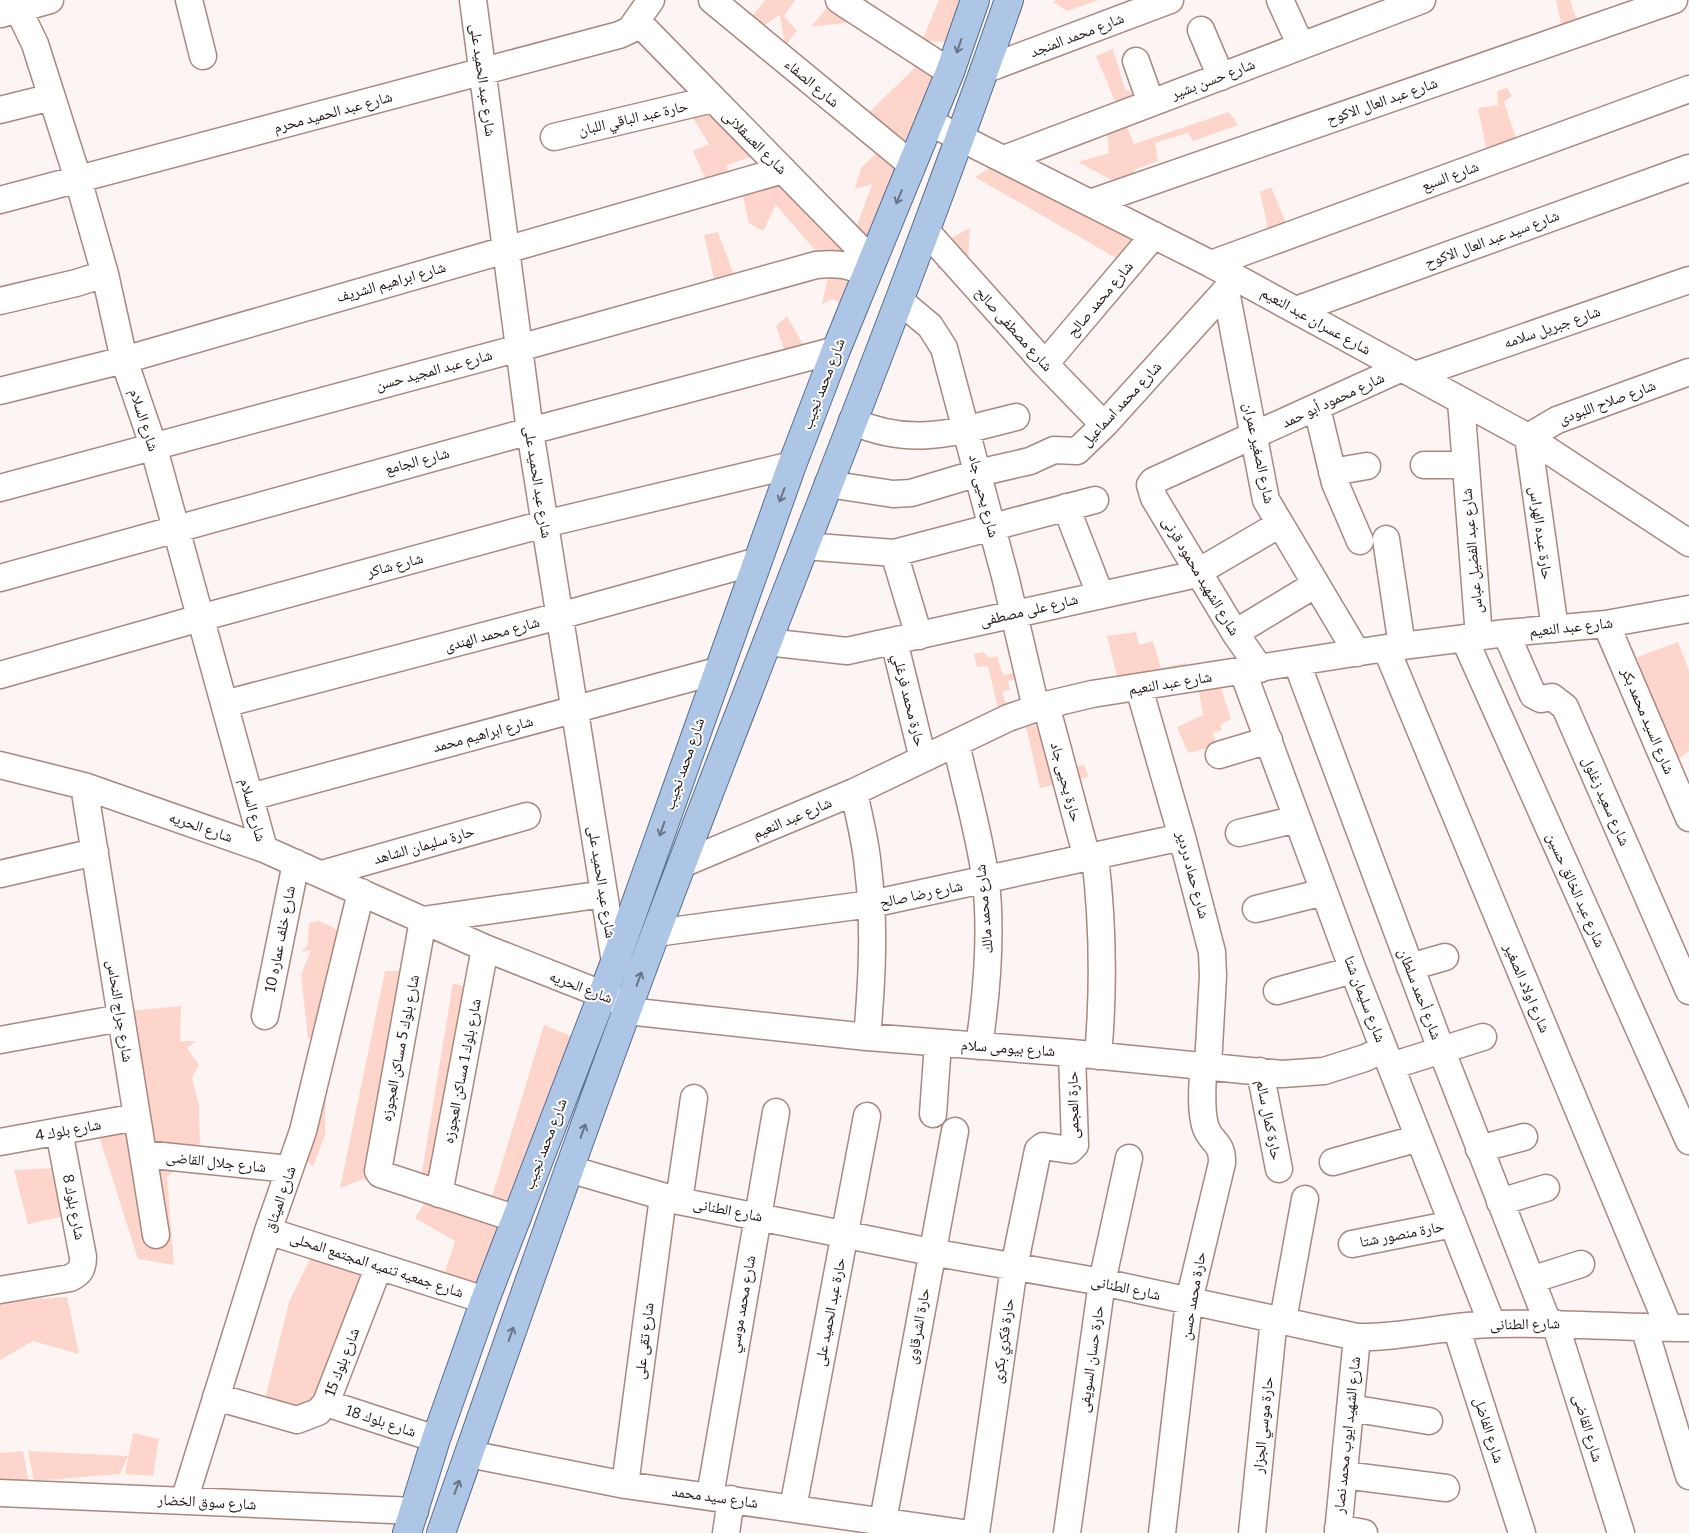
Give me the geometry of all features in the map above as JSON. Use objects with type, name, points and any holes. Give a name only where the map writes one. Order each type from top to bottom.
[{"type":"main road","name":"شارع محمد نجيب","points":[[411,1522],[436,1440],[485,1300],[615,962],[717,671],[792,465],[836,350],[950,72],[975,0]]},
{"type":"main road","name":"شارع محمد نجيب","points":[[441,1533],[569,1169],[628,1008],[962,137],[1009,0]]},
{"type":"street","points":[[10,6],[50,0]]},
{"type":"street","points":[[190,0],[203,56]]},
{"type":"street","name":"شارع عبد الحميد على","points":[[473,0],[530,430],[615,962]]},
{"type":"street","name":"شارع الصفاء","points":[[712,0],[912,165]]},
{"type":"street","points":[[840,0],[950,72]]},
{"type":"street","name":"شارع محمد المنجد","points":[[984,70],[1170,0]]},
{"type":"street","points":[[1280,0],[1301,46]]},
{"type":"street","name":"شارع حسن بشير","points":[[1004,159],[1301,46],[1378,8],[1422,0]]},
{"type":"street","name":"شارع عبد العال الاكوح","points":[[1090,203],[1674,0]]},
{"type":"street","name":"شارع السلام","points":[[10,6],[35,44],[78,179],[105,274],[124,360],[153,445],[264,849]]},
{"type":"street","name":"شارع عبد الحميد محرم","points":[[0,200],[620,35],[630,30],[644,11]]},
{"type":"street","name":"شارع العسقلانى","points":[[644,11],[713,99],[782,170],[869,268]]},
{"type":"street","points":[[1201,30],[1221,77]]},
{"type":"street","points":[[1136,62],[1151,103]]},
{"type":"street","name":"شارع السبع","points":[[1211,264],[1689,89]]},
{"type":"street","points":[[0,110],[52,97]]},
{"type":"street","name":"حارة عبد الباقي اللبان","points":[[554,137],[713,99]]},
{"type":"street","name":"شارع عسران عبد النعيم","points":[[930,122],[1211,264],[1232,284],[1296,310],[1528,437],[1689,543]]},
{"type":"street","name":"شارع سيد عبد العال الاكوح","points":[[1296,310],[1689,168]]},
{"type":"street","name":"شارع ابراهيم الشريف","points":[[0,391],[124,360],[506,248],[782,170]]},
{"type":"street","name":"شارع مصطفى صالح","points":[[926,231],[1045,364],[1104,425]]},
{"type":"street","name":"شارع محمد صالح","points":[[1045,364],[1154,235]]},
{"type":"street","name":"شارع عبد المجيد حسن","points":[[0,488],[153,445],[519,348],[816,265],[834,263],[869,268]]},
{"type":"street","points":[[0,301],[76,284],[105,274]]},
{"type":"street","name":"شارع جبريل سلامه","points":[[1408,372],[1689,280]]},
{"type":"street","name":"شارع محمد اسماعيل","points":[[828,484],[893,494],[911,493],[978,473],[1030,461],[1054,450],[1077,451],[1104,425],[1232,284]]},
{"type":"street","name":"شارع الصغير عمران","points":[[1232,284],[1254,437],[1266,500],[1357,653]]},
{"type":"street","name":"شارع يحيى جاد","points":[[900,301],[930,326],[944,348],[967,429],[1014,614],[1041,707]]},
{"type":"street","name":"شارع الجامع","points":[[0,578],[530,430],[836,350]]},
{"type":"street","name":"شارع محمود أبو حمد","points":[[1153,481],[1316,408],[1408,372]]},
{"type":"street","name":"شارع صلاح اللبودى","points":[[1528,437],[1557,420],[1689,372]]},
{"type":"street","name":"شارع عبد الفضيل عباس","points":[[1461,401],[1471,638]]},
{"type":"street","points":[[1316,408],[1332,472],[1360,541]]},
{"type":"street","points":[[852,420],[869,428],[904,436],[932,436],[1016,417]]},
{"type":"street","name":"حارة عبده الهراس","points":[[1528,437],[1555,629]]},
{"type":"street","name":"شارع شاكر","points":[[0,675],[544,524],[792,465]]},
{"type":"street","points":[[1424,465],[1465,465]]},
{"type":"street","points":[[1332,472],[1367,466]]},
{"type":"street","name":"شارع الشهيد محمود قرنى","points":[[1153,481],[1150,485],[1154,498],[1235,633],[1251,670]]},
{"type":"street","points":[[804,546],[894,553],[1095,500]]},
{"type":"street","points":[[1066,507],[1100,594]]},
{"type":"street","name":"شارع على مصطفى","points":[[767,642],[836,652],[1198,572],[1280,524]]},
{"type":"street","name":"شارع اولاد الصغير","points":[[1386,539],[1394,647],[1667,1328],[1689,1476]]},
{"type":"street","name":"حارة محمد فرغلي","points":[[894,553],[923,759]]},
{"type":"street","name":"شارع محمد الهندى","points":[[224,704],[559,616],[758,560]]},
{"type":"street","points":[[1235,633],[1316,584]]},
{"type":"street","name":"شارع عبد النعيم","points":[[682,864],[854,792],[1008,718],[1041,707],[1092,694],[1394,647],[1506,633],[1606,624],[1689,609]]},
{"type":"street","name":"شارع السيد محمد بكر","points":[[1606,624],[1689,818]]},
{"type":"street","name":"شارع سعيد زغلول","points":[[1506,633],[1532,695],[1541,699],[1552,697],[1565,707],[1689,991]]},
{"type":"street","name":"شارع عبد الخالق حسين","points":[[1471,638],[1682,1108],[1689,1141]]},
{"type":"street","name":"شارع أحمد سلطان","points":[[1296,663],[1440,1049],[1531,1280],[1552,1323]]},
{"type":"street","name":"شارع سليمان شتا","points":[[1251,670],[1269,740],[1324,892],[1492,1324]]},
{"type":"street","name":"شارع ابراهيم محمد","points":[[250,797],[717,671]]},
{"type":"street","name":"شارع حماد دردير","points":[[1139,688],[1182,837],[1212,952],[1213,976],[1205,1066]]},
{"type":"street","name":"حارة يحيى جاد","points":[[1041,707],[1091,857],[1101,906],[1104,956],[1098,1056]]},
{"type":"street","points":[[1219,755],[1269,740]]},
{"type":"street","name":"شارع محمد مالك","points":[[956,743],[986,881],[989,964],[979,1046]]},
{"type":"street","name":"شارع الحريه","points":[[0,765],[84,786],[264,849],[485,948],[602,995],[628,1008]]},
{"type":"street","name":"شارع جراج النحاس","points":[[84,786],[156,1235]]},
{"type":"street","points":[[854,792],[868,866],[871,904],[872,949],[867,1037]]},
{"type":"street","name":"حارة سليمان الشاهد","points":[[322,874],[527,816]]},
{"type":"street","points":[[1239,833],[1298,819]]},
{"type":"street","name":"شارع رضا صالح","points":[[656,933],[871,904],[986,881],[1182,837]]},
{"type":"street","points":[[0,874],[95,852]]},
{"type":"street","name":"شارع خلف عماره 10","points":[[265,1016],[296,863]]},
{"type":"street","name":"شارع الميثاق","points":[[184,1501],[268,1231],[303,1131],[361,892]]},
{"type":"street","points":[[1256,909],[1324,892]]},
{"type":"street","points":[[423,920],[604,894]]},
{"type":"street","name":"شارع بلوك 5 مساكن العجوزه","points":[[423,920],[378,1167],[380,1174],[439,1194]]},
{"type":"street","name":"شارع بلوك 1 مساكن العجوزه","points":[[439,1194],[485,948]]},
{"type":"street","points":[[1410,967],[1445,957]]},
{"type":"street","points":[[1277,991],[1353,970]]},
{"type":"street","name":"شارع بيومى سلام","points":[[628,1008],[867,1037],[1072,1053],[1282,1074],[1324,1071],[1358,1061],[1440,1049],[1483,1037]]},
{"type":"street","points":[[0,1040],[121,1018]]},
{"type":"street","points":[[933,1114],[938,1043]]},
{"type":"street","name":"حارة العجمى","points":[[1038,1150],[1043,1146],[1067,1151],[1075,1145],[1072,1053]]},
{"type":"street","name":"حارة محمد حسن","points":[[1162,1533],[1189,1301],[1222,1163],[1220,1146],[1209,1134],[1204,1122],[1205,1066]]},
{"type":"street","name":"حارة كمال سالم","points":[[1260,1071],[1279,1169]]},
{"type":"street","name":"شارع تقى على","points":[[625,1485],[671,1199],[694,1098]]},
{"type":"street","name":"شارع محمد موسي","points":[[726,1533],[720,1498],[757,1216],[776,1112]]},
{"type":"street","name":"حارة عبد الحميد على","points":[[793,1508],[867,1116]]},
{"type":"street","name":"شارع بلوك 4","points":[[0,1142],[137,1117]]},
{"type":"street","name":"شارع بلوك 8","points":[[0,1290],[70,1278],[78,1274],[83,1267],[84,1257],[59,1131]]},
{"type":"street","name":"حارة الشرقاوى","points":[[883,1521],[931,1252],[955,1131]]},
{"type":"street","points":[[1479,1149],[1524,1137]]},
{"type":"street","points":[[1333,1162],[1419,1138]]},
{"type":"street","name":"حارة فكري بكرى","points":[[976,1533],[1014,1267],[1038,1150]]},
{"type":"street","name":"شارع جلال القاضى","points":[[143,1154],[289,1169]]},
{"type":"street","name":"حارة حسان السويفى","points":[[1067,1533],[1102,1282],[1130,1158]]},
{"type":"street","name":"شارع الطنانى","points":[[569,1169],[671,1199],[931,1252],[1102,1282],[1357,1337],[1394,1336],[1492,1324],[1552,1323],[1667,1328]]},
{"type":"street","points":[[1500,1202],[1546,1188]]},
{"type":"street","points":[[439,1194],[517,1219]]},
{"type":"street","name":"حارة موسي الجزار","points":[[1252,1533],[1278,1319],[1304,1199]]},
{"type":"street","name":"حارة منصور شتا","points":[[1352,1244],[1453,1224]]},
{"type":"street","name":"شارع جمعيه تنميه المجتمع المحلى","points":[[268,1231],[485,1300]]},
{"type":"street","points":[[1531,1280],[1581,1264]]},
{"type":"street","name":"شارع بلوك 15","points":[[216,1397],[297,1420],[318,1412],[326,1403],[379,1266]]},
{"type":"street","name":"شارع القاضى","points":[[1552,1323],[1621,1533]]},
{"type":"street","name":"شارع الفاضل","points":[[1456,1327],[1522,1533]]},
{"type":"street","name":"شارع الشهيد ايوب محمد نصار","points":[[1338,1530],[1357,1337]]},
{"type":"street","name":"شارع بلوك 18","points":[[326,1403],[436,1440]]},
{"type":"street","points":[[1350,1408],[1429,1421]]},
{"type":"street","name":"شارع سيد محمد","points":[[469,1454],[625,1485],[963,1533]]},
{"type":"street","points":[[1344,1475],[1446,1488]]},
{"type":"street","name":"شارع سوق الخضار","points":[[0,1493],[184,1501],[411,1522]]},
{"type":"street","points":[[1338,1530],[1364,1533]]},
{"type":"shaded area","points":[[765,0],[795,0],[784,16],[797,31],[785,46],[780,15],[757,30],[747,22]]},
{"type":"shaded area","points":[[833,0],[868,0],[852,22],[811,27]]},
{"type":"shaded area","points":[[939,0],[967,0],[955,42],[922,41]]},
{"type":"shaded area","points":[[1056,0],[1098,0],[1067,11],[1053,2]]},
{"type":"shaded area","points":[[1556,0],[1570,0],[1578,24],[1563,33]]},
{"type":"shaded area","points":[[1113,49],[1125,89],[1143,99],[1101,112],[1115,101],[1096,56]]},
{"type":"shaded area","points":[[922,61],[941,74],[908,155],[866,115]]},
{"type":"shaded area","points":[[1507,88],[1512,96],[1504,102],[1518,144],[1488,157],[1478,108],[1498,105],[1497,91]]},
{"type":"shaded area","points":[[712,108],[757,155],[727,165],[729,181],[709,187],[693,151],[709,144],[690,113]]},
{"type":"shaded area","points":[[1229,112],[1238,125],[1193,141],[1188,133],[1155,143],[1158,161],[1136,169],[1123,186],[1078,162],[1109,153],[1107,125],[1124,119],[1134,144]]},
{"type":"shaded area","points":[[882,148],[905,165],[869,248],[855,231],[872,184],[855,189],[861,168]]},
{"type":"shaded area","points":[[999,162],[1143,236],[1123,262],[975,177]]},
{"type":"shaded area","points":[[781,177],[864,262],[846,307],[833,299],[822,304],[830,267],[798,257],[815,250],[776,205],[763,231],[749,223],[741,188]]},
{"type":"shaded area","points":[[1271,187],[1288,227],[1270,238],[1260,192]]},
{"type":"shaded area","points":[[970,228],[968,262],[938,269],[932,248]]},
{"type":"shaded area","points":[[718,232],[735,278],[715,283],[704,235]]},
{"type":"shaded area","points":[[787,316],[805,348],[785,352],[776,326]]},
{"type":"shaded area","points":[[1136,632],[1139,645],[1153,641],[1161,668],[1186,663],[1189,680],[1118,680],[1107,636]]},
{"type":"shaded area","points":[[1678,642],[1689,671],[1689,751],[1673,763],[1637,657]]},
{"type":"shaded area","points":[[983,652],[989,658],[997,656],[1003,675],[1018,672],[1020,679],[1008,681],[1010,690],[1002,691],[1007,706],[998,709],[988,666],[977,667],[974,654]]},
{"type":"shaded area","points":[[1219,682],[1231,719],[1220,725],[1222,730],[1213,733],[1216,746],[1188,753],[1177,727],[1203,715],[1198,685]]},
{"type":"shaded area","points":[[1036,725],[1051,772],[1084,765],[1089,777],[1040,788],[1026,727]]},
{"type":"shaded area","points":[[319,921],[363,942],[332,1047],[318,1039],[308,1038],[301,975],[311,950],[302,952],[308,944],[309,923]]},
{"type":"shaded area","points":[[385,971],[407,971],[370,1177],[340,1188]]},
{"type":"shaded area","points":[[453,983],[472,989],[440,1187],[421,1178]]},
{"type":"shaded area","points":[[181,1006],[180,1041],[196,1041],[187,1048],[199,1065],[192,1078],[199,1107],[200,1150],[167,1177],[174,1265],[138,1259],[100,1139],[121,1107],[128,1011]]},
{"type":"shaded area","points":[[544,1025],[571,1036],[506,1209],[490,1203]]},
{"type":"shaded area","points":[[326,1075],[325,1135],[313,1167],[297,1150]]},
{"type":"shaded area","points":[[55,1168],[65,1216],[28,1224],[14,1170]]},
{"type":"shaded area","points":[[430,1195],[506,1225],[485,1300],[442,1281],[455,1241],[415,1218]]},
{"type":"shaded area","points":[[311,1257],[364,1271],[311,1411],[265,1399],[289,1302]]},
{"type":"shaded area","points":[[67,1297],[79,1354],[33,1341],[0,1360],[0,1301]]},
{"type":"shaded area","points":[[133,1433],[159,1439],[153,1476],[125,1474]]},
{"type":"shaded area","points":[[23,1451],[29,1483],[0,1485],[0,1453]]},
{"type":"shaded area","points":[[28,1451],[128,1456],[120,1474],[34,1481]]}]
